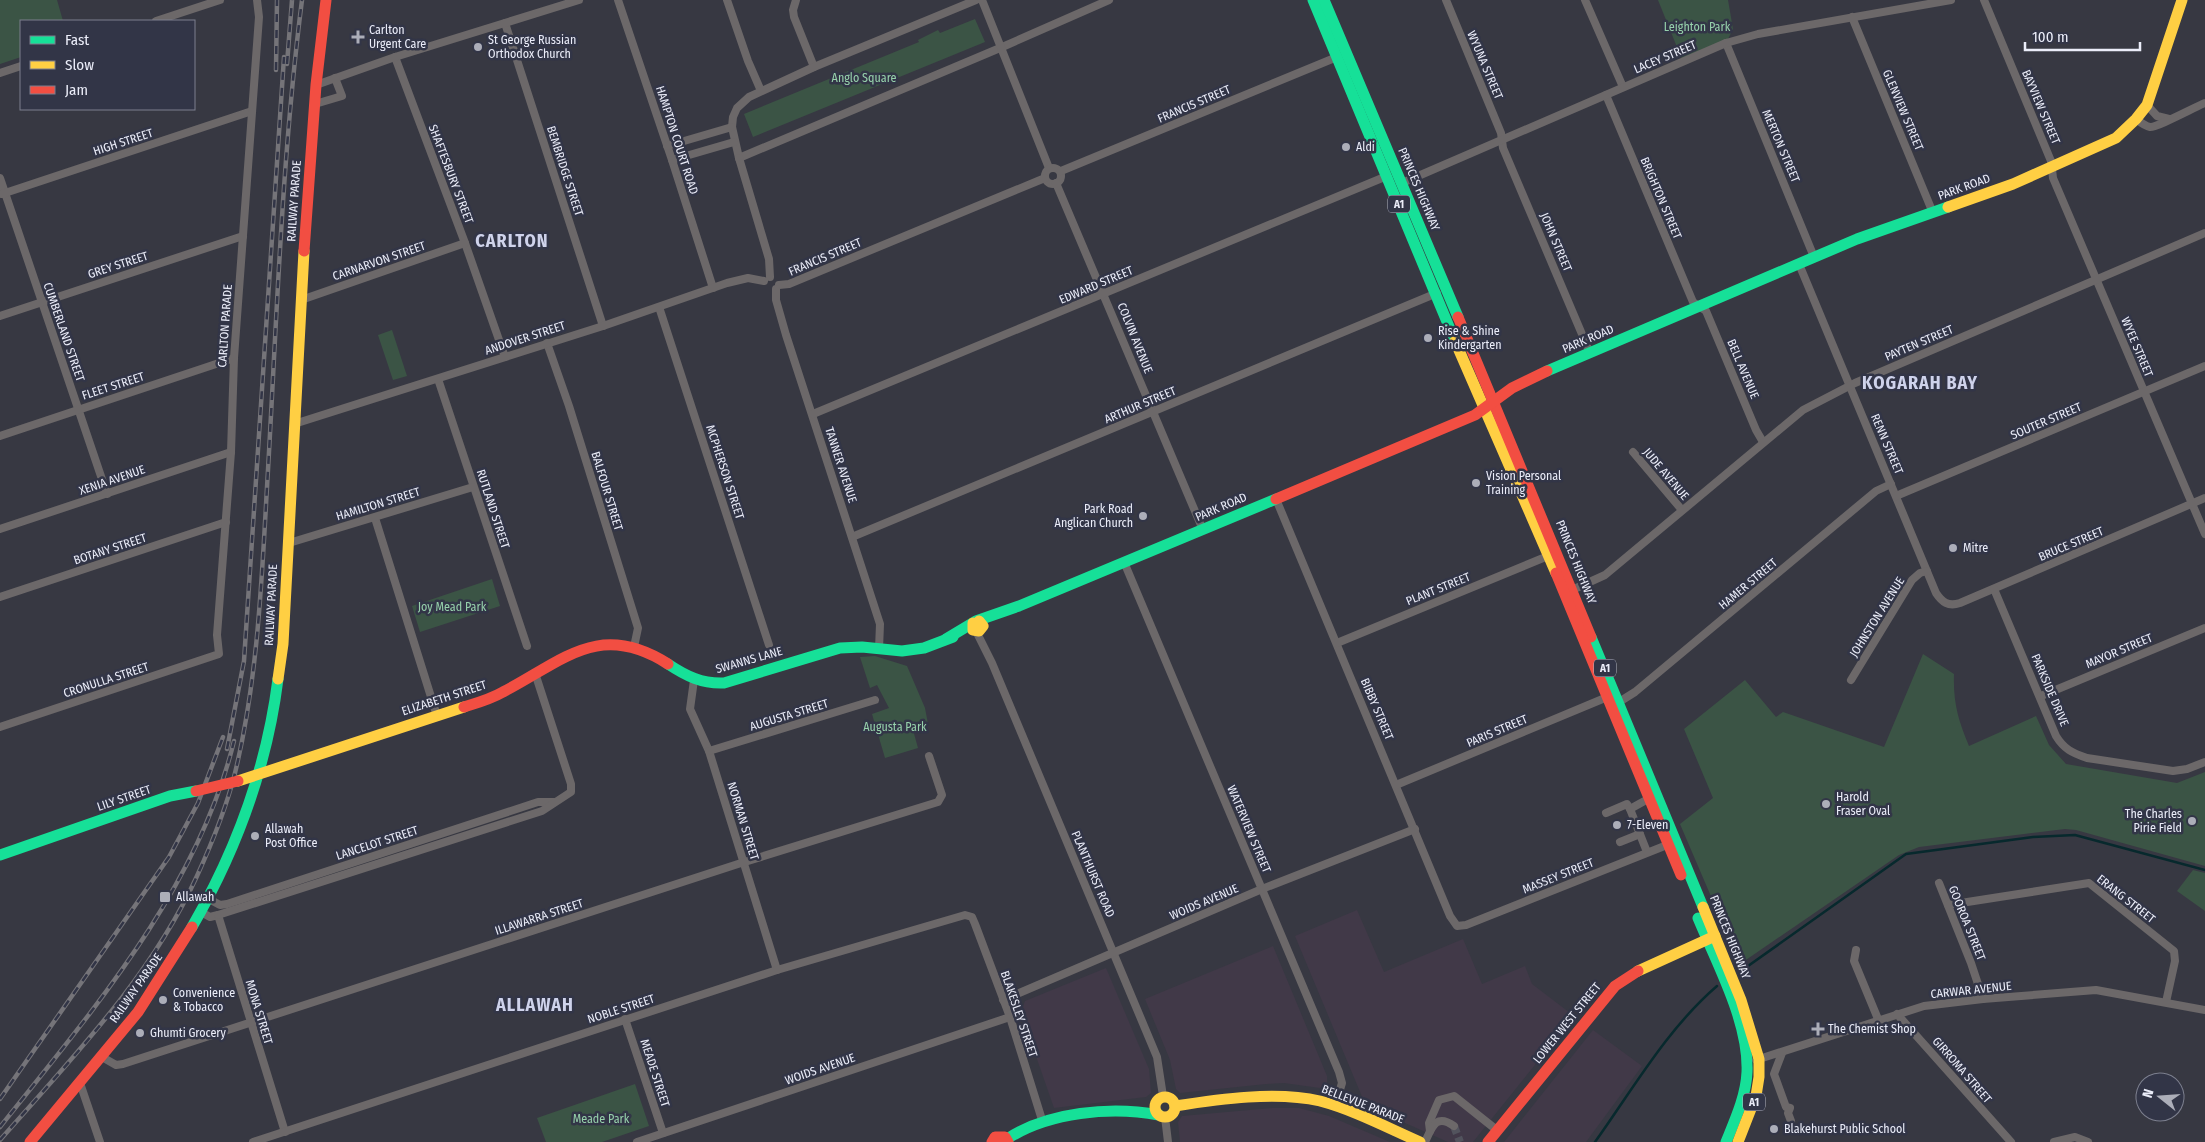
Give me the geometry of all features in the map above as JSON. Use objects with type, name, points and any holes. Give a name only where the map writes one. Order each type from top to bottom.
[{"type":"main road","name":"RAILWAY PARADE","points":[[30,1142],[102,1057],[151,993],[209,899],[240,831],[272,724],[279,680],[289,543],[301,300],[316,85],[326,0]]},
{"type":"main road","name":"PRINCES HIGHWAY","points":[[1313,0],[1484,409],[1548,556],[1666,845],[1741,1000],[1759,1060],[1759,1072],[1756,1094],[1738,1142]]},
{"type":"main road","name":"PRINCES HIGHWAY","points":[[1324,0],[1619,702],[1711,938],[1738,1022],[1747,1062],[1744,1092],[1726,1142]]},
{"type":"main road","points":[[2136,119],[2174,0]]},
{"type":"main road","name":"PARK ROAD","points":[[879,649],[915,650],[978,627],[1019,606],[1437,432],[1484,409],[1524,381],[1857,239],[1991,193],[2116,138],[2136,119],[2147,105],[2182,0]]},
{"type":"main road","name":"ELIZABETH STREET","points":[[258,775],[504,693],[558,659],[600,647],[617,645],[634,647]]},
{"type":"main road","name":"SWANNS LANE","points":[[634,647],[650,654],[682,675],[710,684],[719,684],[840,648],[879,649]]},
{"type":"main road","name":"LILY STREET","points":[[0,855],[170,796],[258,775]]},
{"type":"main road","name":"LOWER WEST STREET","points":[[1488,1142],[1615,986],[1634,972],[1658,960],[1711,938]]},
{"type":"main road","name":"BELLEVUE PARADE","points":[[1175,1106],[1277,1095],[1306,1098],[1335,1106],[1414,1141]]},
{"type":"main road","points":[[1160,1099],[1155,1108],[1162,1116]]},
{"type":"main road","points":[[992,1142],[994,1138],[1000,1135],[1008,1140],[1012,1134],[1075,1114],[1146,1112],[1162,1116],[1172,1114],[1175,1106],[1172,1099],[1160,1099],[1126,1112]]},
{"type":"street","points":[[159,20],[220,0]]},
{"type":"street","name":"CARLTON PARADE","points":[[219,654],[216,636],[231,452],[234,358],[259,17],[257,0]]},
{"type":"street","points":[[316,85],[395,57],[579,0]]},
{"type":"street","name":"HAMPTON COURT ROAD","points":[[618,0],[713,288]]},
{"type":"street","points":[[727,0],[748,61],[761,91]]},
{"type":"street","points":[[796,0],[792,10],[814,67]]},
{"type":"street","points":[[777,287],[766,287],[769,259],[734,142],[732,127],[733,116],[737,108],[749,97],[814,67],[976,0]]},
{"type":"street","points":[[982,0],[1050,168]]},
{"type":"street","points":[[738,158],[1109,0]]},
{"type":"street","name":"WYUNA STREET","points":[[1446,0],[1501,133],[1502,140]]},
{"type":"street","points":[[1586,0],[1623,87]]},
{"type":"street","name":"LACEY STREET","points":[[1402,183],[1726,43],[1758,34],[1852,17],[1915,3],[1951,0]]},
{"type":"street","name":"BAYVIEW STREET","points":[[1984,0],[2052,167]]},
{"type":"street","name":"GLENVIEW STREET","points":[[1852,17],[1933,213]]},
{"type":"street","name":"BEMBRIDGE STREET","points":[[505,22],[603,326]]},
{"type":"street","name":"MERTON STREET","points":[[1726,43],[1814,257]]},
{"type":"street","name":"FRANCIS STREET","points":[[1061,171],[1336,56]]},
{"type":"street","name":"SHAFTESBURY STREET","points":[[395,57],[465,243],[505,357]]},
{"type":"street","points":[[0,73],[20,66]]},
{"type":"street","points":[[315,104],[342,96],[335,78]]},
{"type":"street","name":"BRIGHTON STREET","points":[[1606,94],[1693,302],[1699,307]]},
{"type":"street","points":[[2136,119],[2148,127],[2161,126],[2168,119],[2205,103]]},
{"type":"street","points":[[2147,105],[2157,116],[2168,119]]},
{"type":"street","name":"HIGH STREET","points":[[2,194],[252,111]]},
{"type":"street","points":[[667,146],[732,127]]},
{"type":"street","name":"JOHN STREET","points":[[1502,140],[1503,148],[1590,353]]},
{"type":"street","points":[[672,160],[734,142]]},
{"type":"street","points":[[1054,167],[1061,171],[1062,177],[1056,184],[1048,183],[1045,178],[1046,171],[1050,168],[1054,167]]},
{"type":"street","name":"WYEE STREET","points":[[2052,167],[2053,178],[2205,534]]},
{"type":"street","name":"EDWARD STREET","points":[[813,414],[1387,176]]},
{"type":"street","name":"CUMBERLAND STREET","points":[[0,178],[2,194],[42,302],[107,494]]},
{"type":"street","name":"FRANCIS STREET","points":[[777,287],[789,284],[1045,178]]},
{"type":"street","name":"COLVIN AVENUE","points":[[1056,184],[1104,293],[1203,530]]},
{"type":"street","name":"PAYTEN STREET","points":[[1572,590],[1605,575],[1803,410],[1850,386],[2205,233]]},
{"type":"street","name":"GREY STREET","points":[[0,316],[243,236]]},
{"type":"street","name":"CARNARVON STREET","points":[[301,300],[465,243]]},
{"type":"street","name":"RENN STREET","points":[[1799,264],[1936,593],[1944,602]]},
{"type":"street","name":"ANDOVER STREET","points":[[294,424],[603,326],[713,288],[748,278],[767,279]]},
{"type":"street","name":"TANNER AVENUE","points":[[777,287],[776,300],[880,624],[879,649]]},
{"type":"street","name":"ARTHUR STREET","points":[[852,537],[1437,293]]},
{"type":"street","name":"MCPHERSON STREET","points":[[658,307],[768,645]]},
{"type":"street","name":"BELL AVENUE","points":[[1699,307],[1706,311],[1756,430],[1763,442]]},
{"type":"street","name":"BALFOUR STREET","points":[[547,343],[569,406],[638,628],[634,647]]},
{"type":"street","name":"FLEET STREET","points":[[0,436],[234,358]]},
{"type":"street","name":"SOUTER STREET","points":[[1896,496],[2205,366]]},
{"type":"street","name":"RUTLAND STREET","points":[[438,378],[526,646]]},
{"type":"street","name":"XENIA AVENUE","points":[[0,529],[231,452]]},
{"type":"street","name":"JUDE AVENUE","points":[[1633,452],[1682,510]]},
{"type":"street","name":"HAMER STREET","points":[[1619,702],[1634,692],[1876,492],[1891,484]]},
{"type":"street","name":"HAMILTON STREET","points":[[289,543],[375,518],[473,486]]},
{"type":"street","name":"BRUCE STREET","points":[[1944,602],[1955,604],[1994,589],[2205,498]]},
{"type":"street","name":"BIBBY STREET","points":[[1276,499],[1450,916],[1458,927]]},
{"type":"street","points":[[375,518],[437,716]]},
{"type":"street","name":"BOTANY STREET","points":[[0,597],[226,522]]},
{"type":"street","name":"PLANT STREET","points":[[1337,643],[1548,556]]},
{"type":"street","name":"WATERVIEW STREET","points":[[1124,562],[1339,1072],[1342,1083],[1335,1106]]},
{"type":"street","name":"JOHNSTON AVENUE","points":[[1851,680],[1912,580],[1920,573],[1927,571]]},
{"type":"street","name":"PARKSIDE DRIVE","points":[[1994,589],[2041,696],[2056,736],[2063,746],[2074,754],[2173,771],[2187,769],[2205,762]]},
{"type":"street","name":"PLANTHURST ROAD","points":[[978,627],[1158,1056],[1160,1099]]},
{"type":"street","name":"MAYOR STREET","points":[[2041,696],[2205,628]]},
{"type":"street","name":"CRONULLA STREET","points":[[0,727],[219,654]]},
{"type":"street","name":"LANCELOT STREET","points":[[218,915],[542,811],[554,802],[564,798],[571,792],[571,784],[535,673]]},
{"type":"street","name":"NORMAN STREET","points":[[694,680],[690,708],[709,751],[777,970]]},
{"type":"street","name":"PARIS STREET","points":[[1396,785],[1606,698]]},
{"type":"street","name":"AUGUSTA STREET","points":[[709,751],[875,700]]},
{"type":"street","name":"ILLAWARRA STREET","points":[[102,1057],[116,1064],[123,1064],[744,862],[938,802],[942,795],[930,756]]},
{"type":"street","points":[[1630,809],[1648,799]]},
{"type":"street","name":"LANCELOT STREET","points":[[220,905],[538,802],[554,802]]},
{"type":"street","points":[[1606,814],[1627,804],[1647,852]]},
{"type":"street","name":"WOIDS AVENUE","points":[[1003,1000],[1262,889],[1414,829]]},
{"type":"street","points":[[1620,842],[1640,834]]},
{"type":"street","name":"MASSEY STREET","points":[[1458,927],[1666,845]]},
{"type":"street","name":"GOOROA STREET","points":[[1939,883],[1984,999]]},
{"type":"street","name":"ERANG STREET","points":[[1948,905],[2089,883],[2174,952],[2175,960],[2166,1002]]},
{"type":"street","points":[[201,912],[210,917],[218,915],[220,905],[209,899]]},
{"type":"street","name":"MONA STREET","points":[[218,915],[285,1132]]},
{"type":"street","name":"NOBLE STREET","points":[[254,1142],[777,970],[968,915]]},
{"type":"street","name":"BLAKESLEY STREET","points":[[968,915],[972,917],[976,924],[1010,1016],[1043,1123]]},
{"type":"street","points":[[1856,950],[1854,961],[1878,1020]]},
{"type":"street","name":"CARWAR AVENUE","points":[[1747,1062],[1782,1053],[1878,1020],[1929,1005],[2096,990],[2205,1010]]},
{"type":"street","name":"GIRROMA STREET","points":[[1897,1014],[2011,1142]]},
{"type":"street","name":"WOIDS AVENUE","points":[[637,1142],[1010,1016]]},
{"type":"street","name":"MEADE STREET","points":[[625,1019],[663,1133]]},
{"type":"street","points":[[1782,1053],[1774,1074],[1786,1107],[1790,1108],[1788,1113],[1791,1121]]},
{"type":"street","points":[[80,1083],[100,1142]]},
{"type":"street","points":[[1430,1131],[1428,1123],[1439,1100],[1454,1096],[1498,1130]]},
{"type":"street","points":[[1162,1116],[1168,1142]]},
{"type":"street","points":[[1425,1142],[1434,1123],[1438,1121],[1449,1122],[1454,1126]]},
{"type":"street","points":[[2054,1142],[2075,1137],[2088,1142]]},
{"type":"shaded area","points":[[1357,910],[1384,972],[1463,939],[1482,984],[1525,966],[1532,984],[1574,1016],[1473,1142],[1448,1142],[1369,1107],[1363,1099],[1295,936]]},
{"type":"shaded area","points":[[1273,946],[1327,1076],[1327,1083],[1320,1088],[1284,1083],[1180,1093],[1176,1089],[1170,1060],[1145,999]]},
{"type":"shaded area","points":[[1106,968],[1149,1069],[1151,1093],[1146,1097],[1054,1108],[1021,1013],[1025,1001]]},
{"type":"shaded area","points":[[1593,1030],[1642,1066],[1586,1142],[1504,1142]]},
{"type":"shaded area","points":[[1272,1108],[1299,1108],[1329,1116],[1390,1142],[1180,1142],[1178,1122],[1182,1116]]},
{"type":"green space","points":[[0,0],[57,0],[63,20],[20,20],[20,57],[0,64]]},
{"type":"green space","name":"Leighton Park","points":[[1658,0],[1728,0],[1733,29],[1726,43],[1683,62]]},
{"type":"green space","name":"Anglo Square","points":[[975,19],[985,42],[753,137],[744,114],[919,42],[918,40],[938,30],[940,33]]},
{"type":"green space","points":[[392,330],[407,376],[393,380],[378,335]]},
{"type":"green space","name":"Joy Mead Park","points":[[492,579],[500,606],[420,632],[412,606]]},
{"type":"green space","points":[[1923,654],[1954,674],[1954,693],[1957,711],[1969,746],[2036,716],[2049,745],[2066,764],[2177,783],[2205,772],[2205,866],[2076,830],[2065,829],[1919,847],[1899,855],[1740,964],[1680,824],[1713,798],[1684,729],[1745,680],[1776,717],[1783,712],[1884,747]]},
{"type":"green space","name":"Augusta Park","points":[[875,656],[907,666],[925,708],[928,724],[913,730],[918,748],[885,758],[872,714],[889,708],[877,685],[870,688],[860,657]]},
{"type":"green space","points":[[2193,870],[2205,873],[2205,911],[2177,891]]},
{"type":"green space","name":"Meade Park","points":[[635,1084],[649,1126],[602,1142],[546,1142],[537,1118]]},
{"type":"waterway","points":[[1741,971],[1906,854],[2033,837],[2075,835],[2205,870]]},
{"type":"waterway","points":[[1595,1142],[1666,1040],[1717,986]]},
{"type":"tunnel","points":[[1454,1126],[1460,1142]]},
{"type":"railway","points":[[276,70],[277,0]]},
{"type":"railway","points":[[287,64],[292,0]]},
{"type":"railway","points":[[0,1140],[82,1047],[157,948],[178,913],[203,864],[223,813],[235,773],[249,698],[258,622],[285,176],[302,0]]},
{"type":"railway","points":[[227,749],[244,661],[284,57]]},
{"type":"railway","points":[[0,1099],[169,857],[198,803],[223,737]]},
{"type":"railway","points":[[0,1127],[105,992],[138,946],[169,897],[195,847],[217,795],[234,741]]},
{"type":"traffic: fast","points":[[1313,0],[1455,341]]},
{"type":"traffic: fast","points":[[1324,0],[1458,317]]},
{"type":"traffic: fast","points":[[1547,371],[1857,239],[1948,207]]},
{"type":"traffic: fast","points":[[946,639],[976,621],[1019,606],[1276,499]]},
{"type":"traffic: fast","points":[[668,664],[694,678],[708,682],[724,683],[840,648],[862,647],[902,651],[924,648],[953,637]]},
{"type":"traffic: fast","points":[[1591,637],[1703,907]]},
{"type":"traffic: fast","points":[[192,927],[236,838],[258,776],[273,712],[278,679]]},
{"type":"traffic: fast","points":[[0,855],[170,796],[196,791]]},
{"type":"traffic: fast","points":[[1698,918],[1737,1013],[1746,1053],[1747,1072],[1745,1090],[1726,1142]]},
{"type":"traffic: fast","points":[[1007,1139],[1023,1130],[1060,1117],[1121,1111],[1159,1115]]},
{"type":"traffic: slow","points":[[1948,207],[2013,184],[2116,138],[2136,119],[2147,105],[2182,0]]},
{"type":"traffic: slow","points":[[278,679],[283,644],[304,251]]},
{"type":"traffic: slow","points":[[1455,341],[1556,573]]},
{"type":"traffic: slow","points":[[973,623],[973,630],[979,631],[983,626],[979,621]]},
{"type":"traffic: slow","points":[[238,781],[464,707]]},
{"type":"traffic: slow","points":[[1703,907],[1741,1000],[1759,1059],[1756,1096],[1738,1142]]},
{"type":"traffic: slow","points":[[1638,971],[1715,936]]},
{"type":"traffic: slow","points":[[1165,1097],[1172,1100],[1175,1107],[1172,1114],[1165,1117],[1158,1114],[1155,1107],[1158,1100],[1165,1097]]},
{"type":"traffic: slow","points":[[1175,1106],[1248,1097],[1303,1098],[1345,1109],[1420,1142]]},
{"type":"traffic: jam","points":[[304,251],[316,85],[326,0]]},
{"type":"traffic: jam","points":[[1458,317],[1591,637]]},
{"type":"traffic: jam","points":[[1276,499],[1475,415],[1512,388],[1547,371]]},
{"type":"traffic: jam","points":[[1556,573],[1681,875]]},
{"type":"traffic: jam","points":[[464,707],[484,701],[563,658],[601,645],[622,645],[644,651],[668,664]]},
{"type":"traffic: jam","points":[[196,791],[238,781]]},
{"type":"traffic: jam","points":[[30,1142],[138,1012],[192,927]]},
{"type":"traffic: jam","points":[[1488,1142],[1615,986],[1638,971]]},
{"type":"traffic: jam","points":[[992,1142],[995,1137],[1005,1137],[1008,1142]]},
{"type":"place","name":"Carlton Urgent Care","points":[[358,37]]},
{"type":"place","name":"St George Russian Orthodox Church","points":[[478,47]]},
{"type":"place","name":"Aldi","points":[[1346,147]]},
{"type":"place","name":"Rise & Shine Kindergarten","points":[[1428,338]]},
{"type":"place","name":"Vision Personal Training","points":[[1476,483]]},
{"type":"place","name":"Park Road Anglican Church","points":[[1143,516]]},
{"type":"place","name":"Mitre","points":[[1953,548]]},
{"type":"place","name":"Harold Fraser Oval","points":[[1826,804]]},
{"type":"place","name":"The Charles Pirie Field","points":[[2192,821]]},
{"type":"place","name":"7-Eleven","points":[[1617,825]]},
{"type":"place","name":"Allawah Post Office","points":[[255,836]]},
{"type":"place","name":"Allawah","points":[[165,897]]},
{"type":"place","name":"Convenience & Tobacco","points":[[163,1000]]},
{"type":"place","name":"The Chemist Shop","points":[[1818,1029]]},
{"type":"place","name":"Ghumti Grocery","points":[[140,1033]]},
{"type":"place","name":"Blakehurst Public School","points":[[1774,1129]]},
{"type":"district","name":"CARLTON","points":[[512,241]]},
{"type":"district","name":"KOGARAH BAY","points":[[1920,383]]},
{"type":"district","name":"ALLAWAH","points":[[535,1005]]}]
